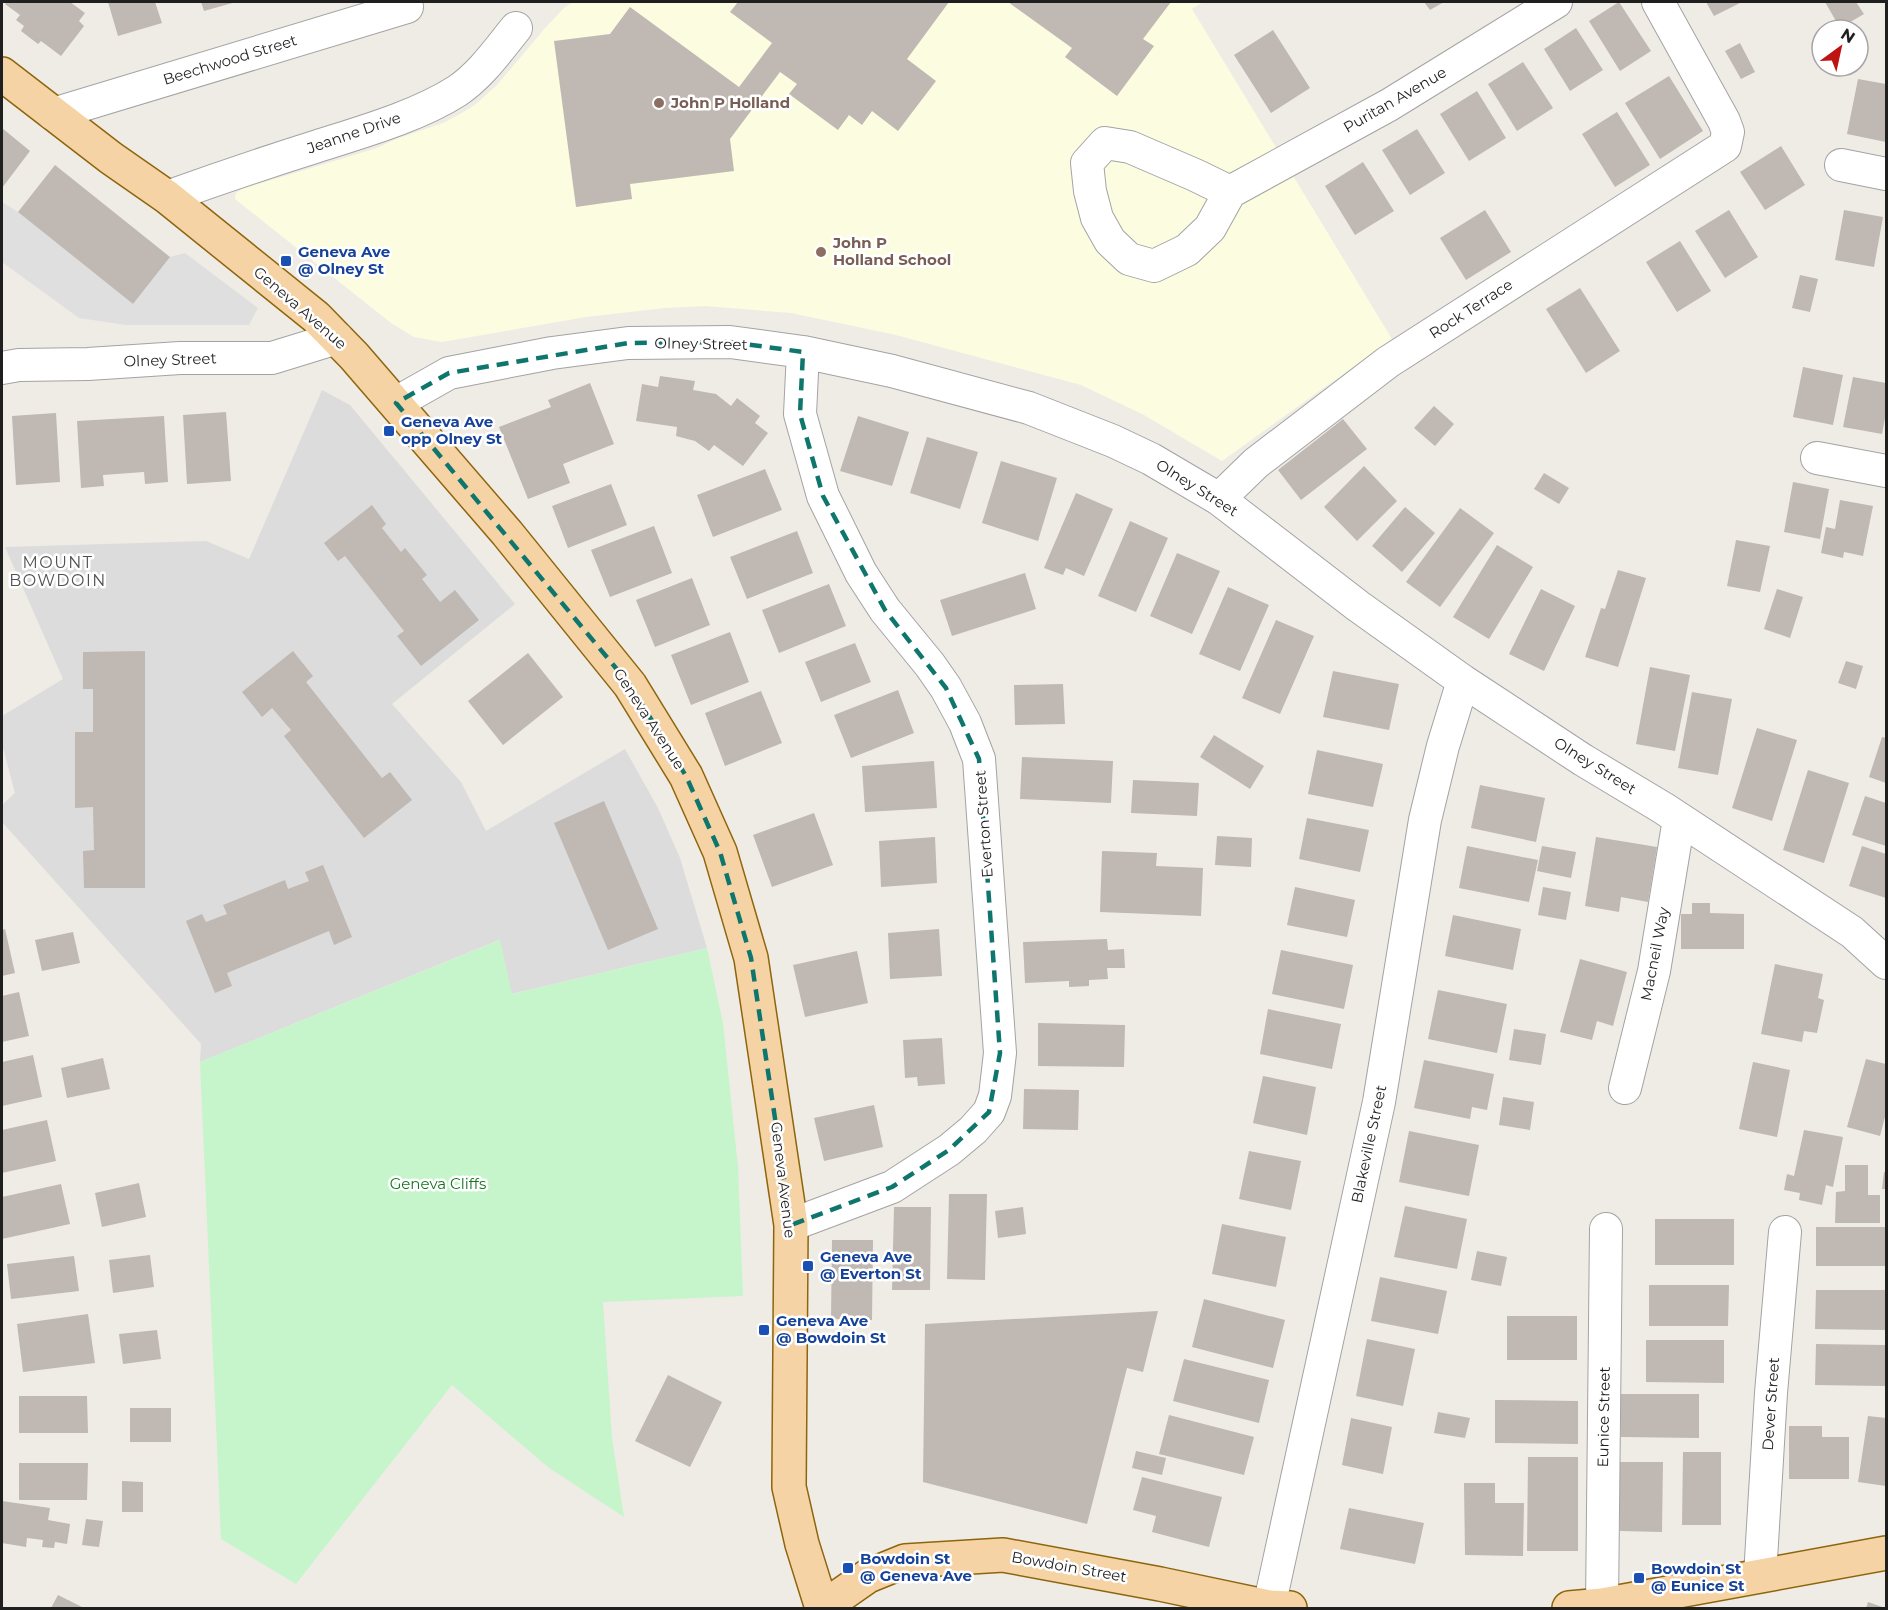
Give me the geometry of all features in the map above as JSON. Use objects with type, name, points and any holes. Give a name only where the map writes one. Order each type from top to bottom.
[{"type":"main road","name":"Geneva Avenue","points":[[2,74],[111,158],[167,197],[316,317],[337,338],[507,533],[630,685],[686,776],[720,852],[751,958],[791,1225],[789,1487],[802,1544],[822,1608]]},
{"type":"main road","points":[[1569,1608],[1602,1605],[1887,1553]]},
{"type":"main road","name":"Bowdoin Street","points":[[822,1608],[868,1576],[905,1561],[1003,1555],[1280,1608]]},
{"type":"street","name":"Puritan Avenue","points":[[1230,192],[1389,105],[1556,2]]},
{"type":"street","name":"Rock Terrace","points":[[1219,499],[1256,463],[1389,362],[1725,146],[1728,132],[1719,110],[1658,2]]},
{"type":"street","name":"Beechwood Street","points":[[53,114],[407,7]]},
{"type":"street","name":"Jeanne Drive","points":[[167,197],[367,130],[428,106],[458,90],[485,65],[516,28]]},
{"type":"street","points":[[1105,143],[1130,147],[1230,192],[1210,228],[1187,250],[1154,266],[1129,259],[1110,242],[1097,218],[1090,191],[1087,163],[1105,143]]},
{"type":"street","points":[[1841,165],[1887,174]]},
{"type":"street","name":"Olney Street","points":[[2,368],[19,365],[88,364],[180,358],[272,358],[337,338]]},
{"type":"street","name":"Olney Street","points":[[396,404],[449,373],[563,351],[628,343],[730,342],[803,352],[892,371],[1029,408],[1152,459],[1219,499],[1358,606],[1463,681],[1852,932],[1887,963]]},
{"type":"street","name":"Everton Street","points":[[791,1225],[892,1187],[949,1150],[973,1130],[989,1112],[995,1096],[1000,1053],[979,759],[965,723],[946,688],[885,610],[867,582],[823,496],[800,414],[803,352]]},
{"type":"street","points":[[1817,458],[1887,471]]},
{"type":"street","name":"Blakeville Street","points":[[1280,1608],[1379,1102],[1425,820],[1443,746],[1463,681]]},
{"type":"street","name":"Macneil Way","points":[[1625,1088],[1654,971],[1679,819]]},
{"type":"street","name":"Eunice Street","points":[[1602,1605],[1606,1229]]},
{"type":"street","name":"Dever Street","points":[[1760,1576],[1771,1393],[1785,1232]]},
{"type":"highlighted area","points":[[730,342],[803,352],[800,414],[823,496],[885,610],[946,688],[979,759],[1000,1053],[989,1112],[949,1150],[892,1187],[791,1225],[751,958],[720,852],[686,776],[630,685],[396,403],[449,373],[628,343]]},
{"type":"shaded area","name":"John P Holland School","points":[[573,2],[1203,2],[1192,9],[1392,339],[1222,461],[1144,415],[1081,385],[896,335],[791,313],[705,306],[665,308],[586,317],[442,342],[414,337],[391,323],[235,199],[236,193],[242,189],[377,148],[443,123],[462,113],[497,85],[546,27]]},
{"type":"shaded area","points":[[2,202],[18,212],[133,304],[170,257],[185,253],[258,308],[249,325],[126,325],[79,318],[2,262]]},
{"type":"shaded area","points":[[322,390],[350,405],[515,604],[392,704],[461,782],[486,831],[625,749],[658,808],[680,858],[707,948],[511,994],[499,940],[200,1062],[201,1044],[2,822],[2,805],[15,793],[2,744],[2,716],[63,679],[5,547],[206,541],[249,559]]},
{"type":"green space","name":"Geneva Cliffs","points":[[500,940],[512,994],[707,948],[723,1023],[738,1167],[743,1296],[603,1302],[612,1438],[624,1517],[549,1468],[452,1385],[296,1584],[221,1539],[200,1062]]},
{"type":"building","points":[[7,2],[70,2],[85,13],[79,21],[84,26],[61,56],[41,41],[38,44],[21,31],[24,26],[16,20],[20,15],[5,4]]},
{"type":"building","points":[[108,2],[155,2],[162,23],[118,36]]},
{"type":"building","points":[[201,2],[236,2],[204,11]]},
{"type":"building","name":"John P Holland","points":[[738,2],[949,2],[907,59],[936,81],[898,131],[872,111],[862,125],[849,115],[838,130],[789,94],[797,84],[780,72],[730,139],[734,171],[630,184],[632,199],[576,207],[554,41],[610,34],[630,7],[739,87],[772,43],[730,12]]},
{"type":"building","points":[[1008,2],[1171,2],[1143,39],[1154,46],[1117,96],[1065,57],[1072,48]]},
{"type":"building","points":[[1424,2],[1444,2],[1430,10]]},
{"type":"building","points":[[1619,2],[1651,51],[1620,71],[1589,21]]},
{"type":"building","points":[[1706,2],[1742,2],[1714,16]]},
{"type":"building","points":[[1825,2],[1856,2],[1864,14],[1857,18],[1834,18]]},
{"type":"building","points":[[1576,28],[1603,70],[1570,91],[1544,49]]},
{"type":"building","points":[[1273,30],[1310,88],[1271,113],[1234,55]]},
{"type":"building","points":[[1740,43],[1755,72],[1741,79],[1725,51]]},
{"type":"building","points":[[1523,62],[1553,108],[1517,131],[1488,84]]},
{"type":"building","points":[[1669,76],[1703,131],[1660,159],[1625,103]]},
{"type":"building","points":[[1858,79],[1886,84],[1886,142],[1847,134]]},
{"type":"building","points":[[1477,91],[1506,138],[1469,161],[1440,114]]},
{"type":"building","points":[[1617,112],[1650,165],[1615,187],[1582,134]]},
{"type":"building","points":[[2,128],[30,151],[2,188]]},
{"type":"building","points":[[1417,129],[1445,173],[1410,195],[1382,150]]},
{"type":"building","points":[[1781,146],[1805,185],[1765,210],[1740,172]]},
{"type":"building","points":[[1363,162],[1394,211],[1355,235],[1325,186]]},
{"type":"building","points":[[55,165],[170,257],[133,304],[18,212]]},
{"type":"building","points":[[1485,210],[1511,252],[1466,280],[1440,238]]},
{"type":"building","points":[[1729,210],[1758,257],[1725,278],[1695,231]]},
{"type":"building","points":[[1844,210],[1883,217],[1874,267],[1835,260]]},
{"type":"building","points":[[1680,241],[1711,291],[1677,312],[1646,262]]},
{"type":"building","points":[[1800,275],[1818,279],[1810,312],[1792,308]]},
{"type":"building","points":[[1580,288],[1620,351],[1586,373],[1546,309]]},
{"type":"building","points":[[1803,367],[1843,375],[1833,425],[1793,417]]},
{"type":"building","points":[[660,376],[695,381],[693,390],[716,394],[731,406],[737,398],[760,416],[755,423],[768,433],[743,466],[714,445],[709,451],[695,441],[676,436],[677,427],[636,421],[642,384],[658,387]]},
{"type":"building","points":[[1853,377],[1886,383],[1886,413],[1882,434],[1843,427]]},
{"type":"building","points":[[590,383],[614,444],[563,464],[570,483],[528,499],[499,427],[551,407],[548,400]]},
{"type":"building","points":[[1434,406],[1454,424],[1435,446],[1414,428]]},
{"type":"building","points":[[226,412],[231,481],[187,484],[183,415]]},
{"type":"building","points":[[56,413],[60,482],[16,485],[12,416]]},
{"type":"building","points":[[164,416],[168,482],[145,484],[144,472],[103,475],[104,486],[81,488],[77,421]]},
{"type":"building","points":[[858,416],[909,432],[892,486],[840,471]]},
{"type":"building","points":[[1343,419],[1367,449],[1301,500],[1278,470]]},
{"type":"building","points":[[927,437],[978,452],[960,509],[910,493]]},
{"type":"building","points":[[1001,461],[1057,478],[1038,541],[982,523]]},
{"type":"building","points":[[1364,466],[1397,501],[1357,541],[1324,507]]},
{"type":"building","points":[[765,469],[782,510],[713,537],[697,495]]},
{"type":"building","points":[[1544,473],[1569,488],[1559,504],[1534,489]]},
{"type":"building","points":[[1793,482],[1829,489],[1820,539],[1784,532]]},
{"type":"building","points":[[611,484],[627,525],[568,548],[552,506]]},
{"type":"building","points":[[1076,493],[1113,509],[1084,576],[1066,568],[1063,575],[1044,568]]},
{"type":"building","points":[[1840,500],[1873,506],[1863,556],[1844,552],[1843,558],[1821,553],[1826,527],[1835,529]]},
{"type":"building","points":[[372,505],[386,524],[382,528],[401,552],[405,548],[427,575],[422,579],[440,602],[455,590],[479,620],[421,666],[397,636],[404,631],[345,556],[338,561],[324,543]]},
{"type":"building","points":[[1405,507],[1435,533],[1402,572],[1372,546]]},
{"type":"building","points":[[1460,508],[1494,533],[1440,607],[1406,582]]},
{"type":"building","points":[[1130,521],[1168,538],[1136,612],[1098,596]]},
{"type":"building","points":[[654,526],[672,573],[610,597],[591,550]]},
{"type":"building","points":[[797,531],[813,573],[747,599],[730,557]]},
{"type":"building","points":[[1736,540],[1770,546],[1760,592],[1727,586]]},
{"type":"building","points":[[1497,545],[1533,567],[1489,639],[1453,617]]},
{"type":"building","points":[[1177,553],[1220,571],[1192,634],[1150,616]]},
{"type":"building","points":[[1618,570],[1646,578],[1618,667],[1585,657],[1601,608],[1605,609]]},
{"type":"building","points":[[1025,573],[1036,609],[952,636],[940,600]]},
{"type":"building","points":[[692,578],[710,625],[655,647],[636,600]]},
{"type":"building","points":[[829,584],[846,626],[779,653],[762,610]]},
{"type":"building","points":[[1228,587],[1269,605],[1240,671],[1199,654]]},
{"type":"building","points":[[1541,589],[1575,606],[1544,671],[1509,654]]},
{"type":"building","points":[[1777,589],[1803,597],[1790,638],[1764,629]]},
{"type":"building","points":[[1276,620],[1314,636],[1280,714],[1242,698]]},
{"type":"building","points":[[730,632],[749,682],[691,705],[671,655]]},
{"type":"building","points":[[855,643],[871,682],[821,702],[805,662]]},
{"type":"building","points":[[145,651],[145,888],[84,888],[83,851],[94,850],[93,807],[75,808],[75,732],[93,732],[93,689],[83,689],[83,652]]},
{"type":"building","points":[[293,651],[313,676],[306,682],[382,778],[390,772],[412,800],[364,838],[284,736],[291,730],[272,708],[262,717],[242,692]]},
{"type":"building","points":[[528,653],[563,697],[503,745],[468,701]]},
{"type":"building","points":[[1846,661],[1863,666],[1856,689],[1838,683]]},
{"type":"building","points":[[1650,667],[1690,675],[1675,751],[1636,744]]},
{"type":"building","points":[[1333,671],[1399,684],[1389,730],[1323,717]]},
{"type":"building","points":[[1063,684],[1065,724],[1015,725],[1014,685]]},
{"type":"building","points":[[898,690],[914,733],[851,758],[834,715]]},
{"type":"building","points":[[761,691],[782,743],[725,766],[705,713]]},
{"type":"building","points":[[1692,692],[1732,699],[1718,775],[1678,768]]},
{"type":"building","points":[[1757,728],[1797,740],[1772,821],[1732,808]]},
{"type":"building","points":[[1214,735],[1264,766],[1250,789],[1200,757]]},
{"type":"building","points":[[1882,737],[1886,738],[1886,783],[1869,777]]},
{"type":"building","points":[[1317,750],[1383,764],[1373,807],[1308,794]]},
{"type":"building","points":[[1022,757],[1113,761],[1111,803],[1020,799]]},
{"type":"building","points":[[934,761],[937,808],[865,812],[862,766]]},
{"type":"building","points":[[1808,770],[1849,783],[1824,863],[1783,850]]},
{"type":"building","points":[[1133,780],[1199,783],[1197,816],[1131,813]]},
{"type":"building","points":[[1480,785],[1545,798],[1536,842],[1471,828]]},
{"type":"building","points":[[1865,796],[1886,803],[1886,846],[1852,835]]},
{"type":"building","points":[[604,801],[658,929],[608,950],[554,823]]},
{"type":"building","points":[[814,813],[833,865],[772,887],[753,835]]},
{"type":"building","points":[[1307,818],[1369,830],[1360,872],[1299,859]]},
{"type":"building","points":[[1217,836],[1252,838],[1251,867],[1215,865]]},
{"type":"building","points":[[935,837],[937,883],[881,887],[879,841]]},
{"type":"building","points":[[1596,837],[1657,847],[1648,902],[1621,897],[1619,912],[1585,906]]},
{"type":"building","points":[[1467,846],[1538,860],[1529,902],[1459,888]]},
{"type":"building","points":[[1542,846],[1576,852],[1571,878],[1537,871]]},
{"type":"building","points":[[1862,846],[1886,854],[1886,898],[1849,886]]},
{"type":"building","points":[[1102,851],[1157,853],[1156,866],[1203,868],[1201,916],[1100,912]]},
{"type":"building","points":[[323,865],[352,937],[334,945],[329,931],[227,973],[232,986],[215,993],[186,921],[202,914],[206,922],[227,914],[223,905],[285,880],[288,889],[309,881],[305,872]]},
{"type":"building","points":[[1295,887],[1355,900],[1347,937],[1287,925]]},
{"type":"building","points":[[1543,887],[1571,892],[1566,920],[1538,915]]},
{"type":"building","points":[[1692,903],[1710,903],[1710,913],[1744,914],[1744,949],[1681,949],[1681,914],[1692,914]]},
{"type":"building","points":[[1453,915],[1521,929],[1513,970],[1445,956]]},
{"type":"building","points":[[5,929],[15,973],[2,976],[2,930]]},
{"type":"building","points":[[939,929],[942,976],[890,979],[888,933]]},
{"type":"building","points":[[73,932],[80,963],[42,971],[35,940]]},
{"type":"building","points":[[1107,939],[1108,950],[1124,949],[1125,968],[1107,968],[1108,979],[1089,980],[1089,986],[1069,987],[1069,981],[1025,983],[1023,942]]},
{"type":"building","points":[[1281,950],[1353,965],[1344,1009],[1272,994]]},
{"type":"building","points":[[857,951],[868,1003],[805,1017],[793,965]]},
{"type":"building","points":[[1580,959],[1627,972],[1613,1026],[1597,1021],[1592,1040],[1560,1032]]},
{"type":"building","points":[[1775,964],[1823,974],[1818,998],[1824,1000],[1817,1033],[1804,1031],[1802,1042],[1761,1034]]},
{"type":"building","points":[[1438,990],[1507,1004],[1497,1053],[1428,1039]]},
{"type":"building","points":[[19,992],[29,1036],[2,1042],[2,996]]},
{"type":"building","points":[[1268,1009],[1341,1024],[1332,1069],[1260,1054]]},
{"type":"building","points":[[1038,1023],[1125,1025],[1124,1067],[1038,1066]]},
{"type":"building","points":[[1514,1029],[1546,1034],[1541,1065],[1509,1060]]},
{"type":"building","points":[[942,1038],[945,1084],[918,1086],[917,1077],[905,1078],[903,1040]]},
{"type":"building","points":[[33,1055],[42,1097],[2,1106],[2,1062]]},
{"type":"building","points":[[103,1058],[110,1089],[67,1098],[61,1068]]},
{"type":"building","points":[[1866,1059],[1886,1064],[1886,1113],[1880,1136],[1847,1127]]},
{"type":"building","points":[[1424,1060],[1494,1074],[1487,1110],[1472,1107],[1470,1119],[1414,1108]]},
{"type":"building","points":[[1753,1062],[1790,1070],[1777,1137],[1739,1129]]},
{"type":"building","points":[[1263,1076],[1316,1087],[1307,1135],[1253,1123]]},
{"type":"building","points":[[1024,1089],[1079,1090],[1078,1130],[1023,1129]]},
{"type":"building","points":[[1503,1097],[1534,1102],[1530,1130],[1499,1125]]},
{"type":"building","points":[[874,1105],[883,1147],[824,1161],[814,1118]]},
{"type":"building","points":[[47,1120],[56,1161],[2,1173],[2,1130]]},
{"type":"building","points":[[1804,1130],[1843,1137],[1833,1187],[1826,1185],[1822,1205],[1799,1200],[1800,1193],[1784,1190],[1787,1174],[1794,1176]]},
{"type":"building","points":[[1409,1131],[1479,1145],[1469,1196],[1399,1182]]},
{"type":"building","points":[[1249,1151],[1301,1161],[1291,1210],[1239,1199]]},
{"type":"building","points":[[1845,1165],[1868,1165],[1868,1195],[1880,1195],[1880,1223],[1835,1223],[1836,1192],[1845,1191]]},
{"type":"building","points":[[1884,1172],[1886,1172],[1886,1189],[1882,1189]]},
{"type":"building","points":[[139,1183],[146,1217],[102,1227],[95,1193]]},
{"type":"building","points":[[61,1184],[70,1224],[2,1239],[2,1197]]},
{"type":"building","points":[[949,1194],[987,1194],[985,1280],[947,1279]]},
{"type":"building","points":[[1405,1206],[1467,1219],[1457,1269],[1394,1257]]},
{"type":"building","points":[[894,1207],[931,1207],[930,1290],[892,1290]]},
{"type":"building","points":[[1023,1207],[1026,1234],[998,1238],[995,1211]]},
{"type":"building","points":[[1655,1219],[1734,1219],[1734,1265],[1655,1265]]},
{"type":"building","points":[[1222,1224],[1286,1237],[1276,1287],[1212,1274]]},
{"type":"building","points":[[1816,1227],[1886,1227],[1886,1266],[1816,1266]]},
{"type":"building","points":[[832,1240],[873,1240],[872,1320],[831,1319]]},
{"type":"building","points":[[1477,1251],[1507,1257],[1501,1286],[1471,1280]]},
{"type":"building","points":[[150,1255],[154,1287],[113,1293],[109,1260]]},
{"type":"building","points":[[74,1256],[79,1291],[11,1299],[7,1264]]},
{"type":"building","points":[[1380,1277],[1447,1291],[1438,1334],[1371,1321]]},
{"type":"building","points":[[1649,1285],[1729,1285],[1728,1326],[1649,1326]]},
{"type":"building","points":[[1816,1290],[1886,1290],[1886,1330],[1815,1329]]},
{"type":"building","points":[[1204,1299],[1285,1320],[1273,1368],[1192,1347]]},
{"type":"building","points":[[1158,1311],[1143,1372],[1127,1368],[1087,1524],[923,1482],[925,1324]]},
{"type":"building","points":[[88,1314],[95,1363],[23,1372],[17,1324]]},
{"type":"building","points":[[1507,1316],[1577,1316],[1577,1360],[1507,1360]]},
{"type":"building","points":[[157,1330],[161,1359],[123,1364],[119,1334]]},
{"type":"building","points":[[1367,1339],[1415,1349],[1403,1406],[1356,1396]]},
{"type":"building","points":[[1646,1340],[1724,1340],[1724,1383],[1646,1382]]},
{"type":"building","points":[[1816,1344],[1886,1345],[1886,1386],[1815,1385]]},
{"type":"building","points":[[1184,1359],[1269,1380],[1259,1423],[1173,1401]]},
{"type":"building","points":[[668,1375],[722,1402],[690,1467],[635,1441]]},
{"type":"building","points":[[1621,1394],[1699,1394],[1699,1438],[1621,1437]]},
{"type":"building","points":[[19,1396],[87,1396],[88,1433],[19,1433]]},
{"type":"building","points":[[1495,1400],[1578,1401],[1578,1444],[1495,1443]]},
{"type":"building","points":[[130,1408],[171,1408],[171,1442],[130,1442]]},
{"type":"building","points":[[1438,1412],[1470,1418],[1465,1438],[1434,1433]]},
{"type":"building","points":[[1169,1415],[1254,1437],[1244,1475],[1159,1454]]},
{"type":"building","points":[[1868,1416],[1886,1418],[1886,1486],[1858,1482]]},
{"type":"building","points":[[1351,1418],[1392,1427],[1383,1474],[1342,1465]]},
{"type":"building","points":[[1789,1426],[1822,1426],[1822,1437],[1849,1437],[1849,1479],[1789,1479]]},
{"type":"building","points":[[1136,1451],[1166,1458],[1162,1475],[1132,1468]]},
{"type":"building","points":[[1683,1452],[1721,1452],[1721,1525],[1682,1525]]},
{"type":"building","points":[[1528,1457],[1578,1457],[1578,1551],[1527,1551]]},
{"type":"building","points":[[1620,1462],[1663,1462],[1662,1532],[1620,1531]]},
{"type":"building","points":[[19,1463],[88,1463],[87,1500],[19,1500]]},
{"type":"building","points":[[1142,1477],[1222,1497],[1209,1547],[1152,1532],[1156,1516],[1133,1510]]},
{"type":"building","points":[[122,1481],[143,1482],[143,1512],[122,1512]]},
{"type":"building","points":[[1464,1483],[1495,1483],[1495,1503],[1524,1503],[1523,1556],[1465,1555]]},
{"type":"building","points":[[2,1501],[50,1508],[48,1520],[70,1524],[67,1544],[55,1542],[54,1548],[42,1547],[43,1540],[27,1538],[26,1547],[2,1543]]},
{"type":"building","points":[[1349,1508],[1424,1523],[1415,1564],[1340,1549]]},
{"type":"building","points":[[86,1519],[103,1521],[99,1547],[82,1545]]},
{"type":"building","points":[[58,1595],[84,1608],[51,1608]]},
{"type":"building","points":[[1868,1602],[1885,1608],[1866,1608]]},
{"type":"place","name":"John P Holland","points":[[659,103]]},
{"type":"place","name":"John P Holland School","points":[[821,252]]},
{"type":"place","name":"Geneva Ave @ Olney St","points":[[286,261]]},
{"type":"place","name":"Geneva Ave opp Olney St","points":[[389,431]]},
{"type":"place","name":"Geneva Ave @ Everton St","points":[[808,1266]]},
{"type":"place","name":"Geneva Ave @ Bowdoin St","points":[[764,1330]]},
{"type":"place","name":"Bowdoin St @ Geneva Ave","points":[[848,1568]]},
{"type":"place","name":"Bowdoin St @ Eunice St","points":[[1639,1578]]},
{"type":"district","name":"MOUNT BOWDOIN","points":[[58,571]]}]
